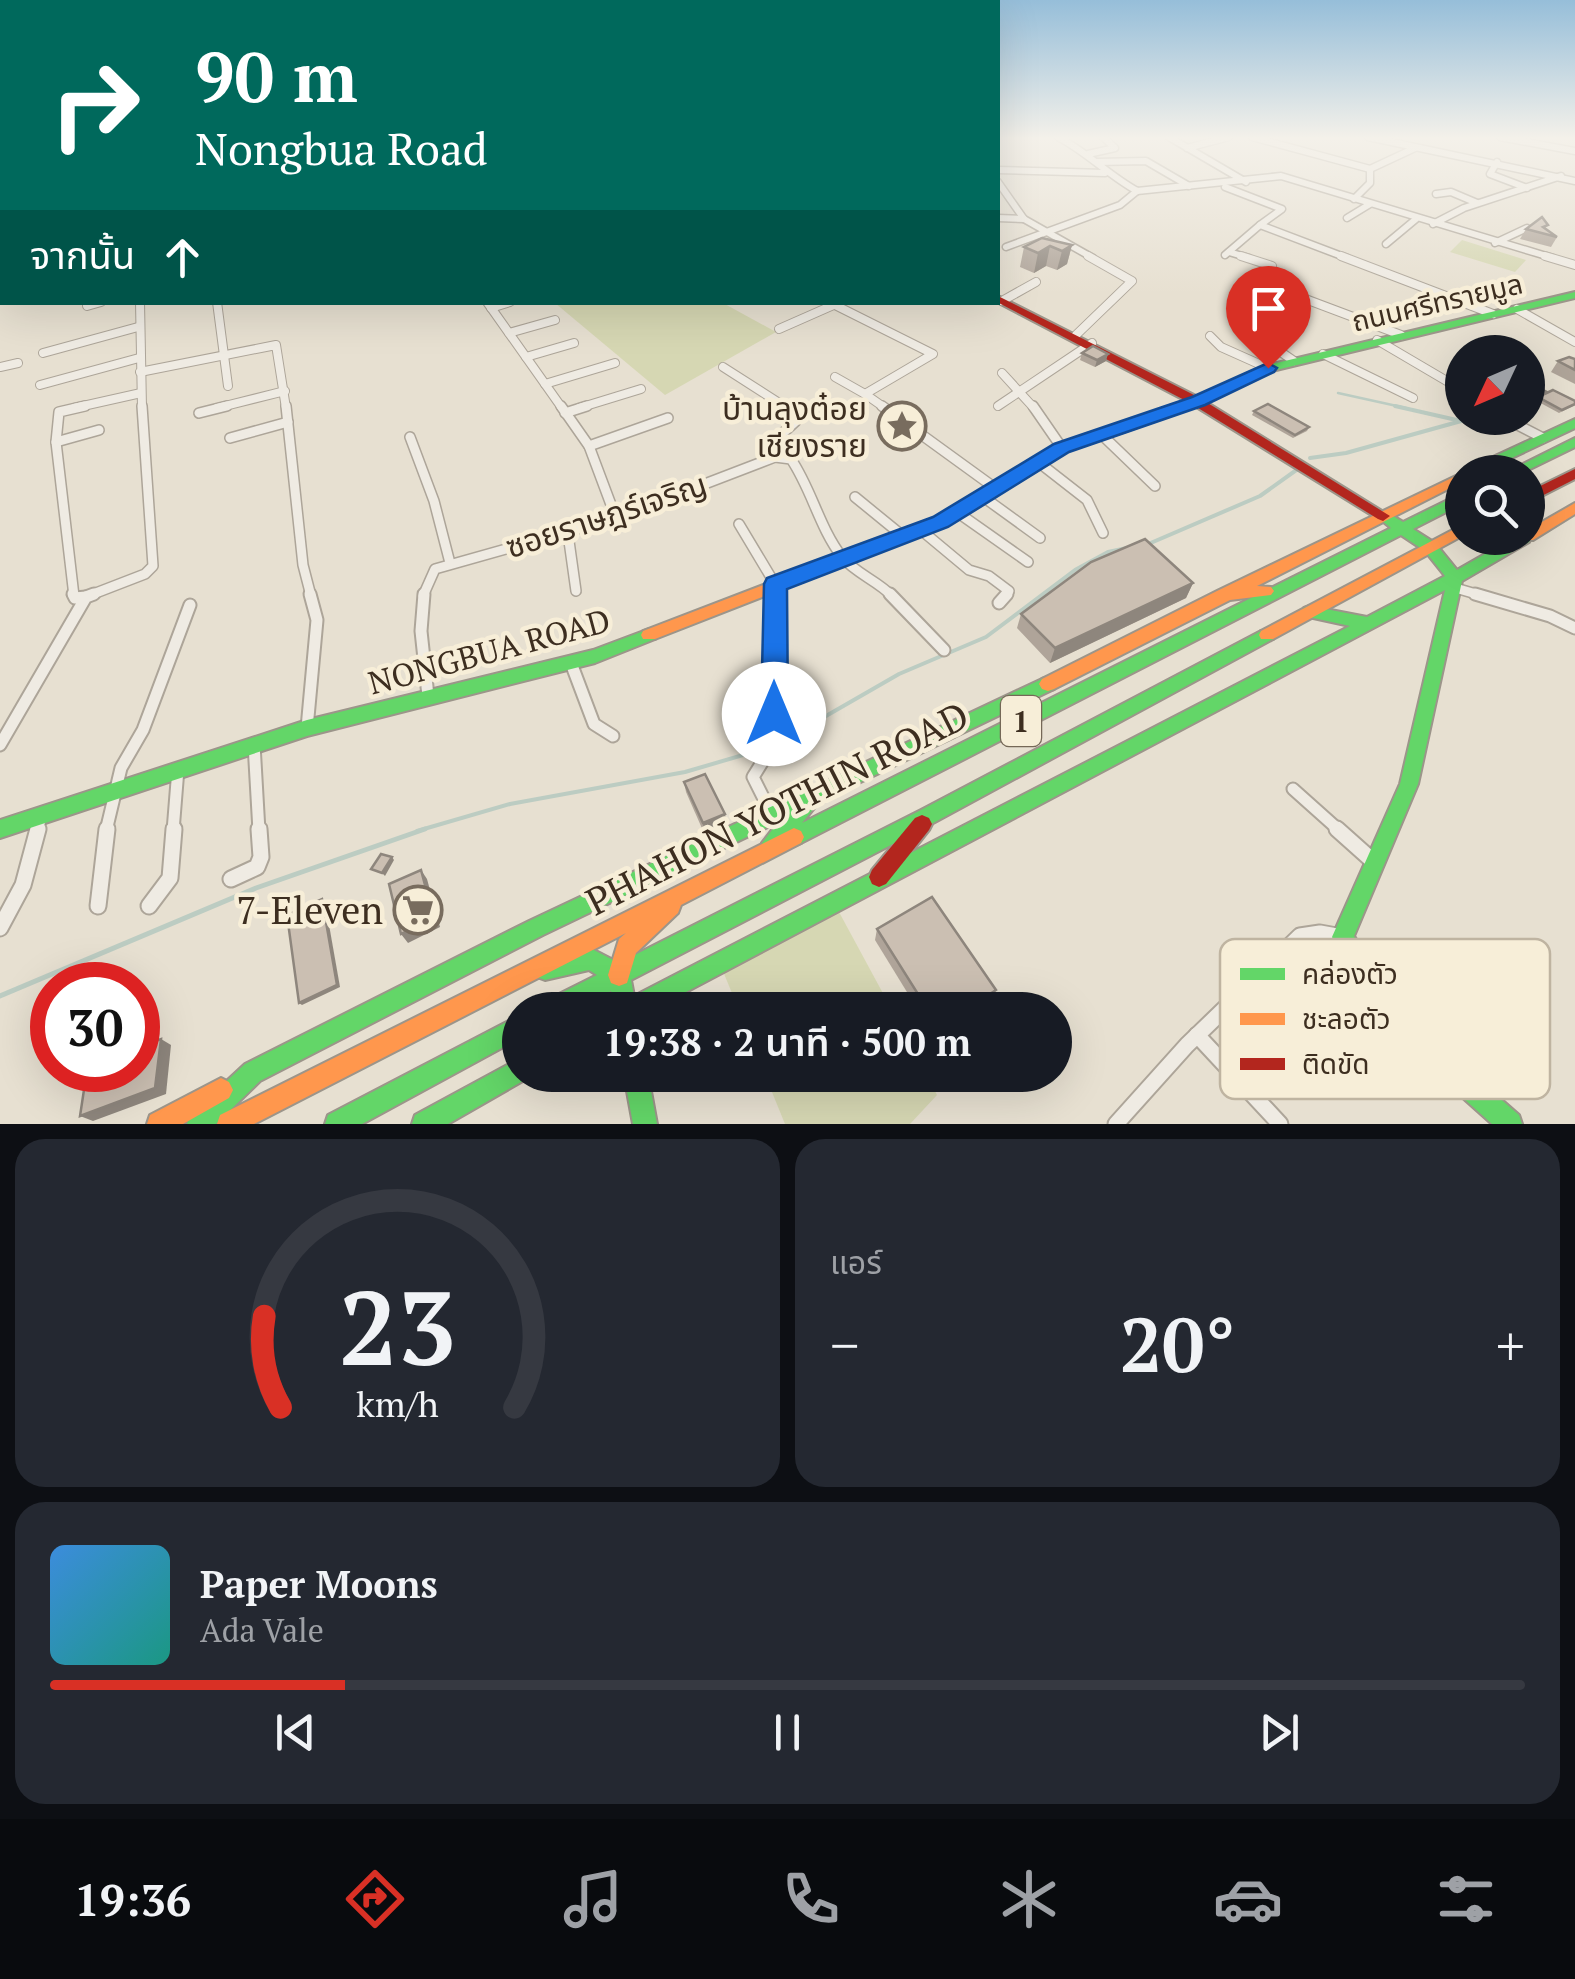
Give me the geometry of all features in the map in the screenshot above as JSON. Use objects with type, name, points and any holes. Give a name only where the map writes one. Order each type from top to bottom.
[{"type":"main road","name":"ถนนศรีทรายมูล","points":[[1198,401],[1268,368],[1575,295]]},
{"type":"main road","points":[[1000,300],[1092,343],[1198,401],[1402,527],[1430,547],[1454,582],[1409,784],[1343,937]]},
{"type":"main road","name":"NONGBUA ROAD","points":[[0,829],[307,728],[571,663],[921,530],[958,512],[1062,448],[1198,401]]},
{"type":"main road","points":[[1507,455],[1575,422]]},
{"type":"main road","points":[[1545,457],[1575,442]]},
{"type":"main road","points":[[1545,461],[1573,474]]},
{"type":"main road","points":[[1545,489],[1573,474]]},
{"type":"main road","name":"1","points":[[158,1124],[536,928],[811,799],[1445,485]]},
{"type":"main road","name":"PHAHON YOTHIN ROAD","points":[[229,1124],[1445,506]]},
{"type":"main road","name":"1","points":[[1545,525],[1575,508]]},
{"type":"main road","name":"1","points":[[586,992],[928,816],[1445,539]]},
{"type":"main road","name":"1","points":[[661,992],[1454,582],[1496,555]]},
{"type":"main road","points":[[1222,596],[1277,590]]},
{"type":"main road","points":[[1310,612],[1369,623]]},
{"type":"main road","points":[[766,851],[811,799]]},
{"type":"main road","points":[[880,877],[928,816]]},
{"type":"main road","points":[[623,992],[619,975],[627,947],[687,891]]},
{"type":"main road","points":[[518,975],[590,959],[619,975]]},
{"type":"main road","points":[[337,1124],[502,1036]]},
{"type":"main road","points":[[199,1124],[253,1072]]},
{"type":"main road","points":[[424,1124],[502,1080]]},
{"type":"main road","points":[[639,1092],[645,1124]]},
{"type":"main road","points":[[1482,1099],[1510,1124]]},
{"type":"street","points":[[1003,189],[1024,219]]},
{"type":"street","points":[[1134,189],[1157,189]]},
{"type":"street","points":[[1232,189],[1282,209],[1227,254],[1272,266]]},
{"type":"street","points":[[1326,189],[1575,266]]},
{"type":"street","points":[[1354,198],[1363,189]]},
{"type":"street","points":[[1432,224],[1526,189]]},
{"type":"street","points":[[1006,247],[1120,205],[1137,191]]},
{"type":"street","points":[[1436,194],[1451,192],[1478,204]]},
{"type":"street","points":[[1347,218],[1370,204]]},
{"type":"street","points":[[1000,218],[1024,219],[1132,281],[1076,335]]},
{"type":"street","points":[[1386,244],[1416,219]]},
{"type":"street","points":[[1260,225],[1492,314]]},
{"type":"street","points":[[1495,243],[1527,228]]},
{"type":"street","points":[[1255,280],[1401,335]]},
{"type":"street","points":[[1000,300],[1036,282]]},
{"type":"street","points":[[140,305],[139,358],[153,566],[145,574],[76,598],[56,442],[58,412],[141,393]]},
{"type":"street","points":[[217,305],[228,386]]},
{"type":"street","points":[[489,305],[588,446],[616,518]]},
{"type":"street","points":[[779,329],[830,305]]},
{"type":"street","points":[[838,305],[932,354],[864,394]]},
{"type":"street","points":[[1517,308],[1575,342]]},
{"type":"street","points":[[509,333],[555,320]]},
{"type":"street","points":[[43,353],[138,327]]},
{"type":"street","points":[[1256,328],[1252,330],[1256,335],[1294,361]]},
{"type":"street","points":[[1210,336],[1221,347],[1268,368]]},
{"type":"street","points":[[1377,340],[1445,380]]},
{"type":"street","points":[[140,372],[273,343],[285,390],[303,565],[317,620],[307,728]]},
{"type":"street","points":[[526,357],[574,343]]},
{"type":"street","points":[[998,406],[1092,343]]},
{"type":"street","points":[[1323,354],[1413,398]]},
{"type":"street","points":[[40,385],[139,358]]},
{"type":"street","points":[[0,367],[18,363]]},
{"type":"street","points":[[545,384],[614,363]]},
{"type":"street","points":[[722,367],[796,414],[796,421],[772,443],[775,456],[791,459],[806,480],[818,520],[844,560],[886,590],[944,650]]},
{"type":"street","points":[[1002,372],[1022,391],[1062,448]]},
{"type":"street","points":[[834,377],[864,394],[1040,538]]},
{"type":"street","points":[[566,413],[642,389]]},
{"type":"street","points":[[199,413],[285,390]]},
{"type":"street","points":[[588,446],[668,418]]},
{"type":"street","points":[[230,438],[288,422]]},
{"type":"street","points":[[56,442],[99,430]]},
{"type":"street","points":[[1101,434],[1155,486]]},
{"type":"street","points":[[1536,435],[1542,438]]},
{"type":"street","points":[[410,437],[434,501],[450,563],[427,578],[422,615],[428,696]]},
{"type":"street","name":"ซอยราษฎร์เจริญ","points":[[450,563],[568,534],[775,456]]},
{"type":"street","points":[[1037,460],[1092,503],[1100,512],[1104,533]]},
{"type":"street","points":[[855,497],[904,537]]},
{"type":"street","points":[[958,512],[1028,562]]},
{"type":"street","points":[[739,524],[775,584],[774,743],[771,752],[756,764],[752,777],[773,817]]},
{"type":"street","points":[[921,530],[969,570],[989,576],[1010,591],[999,603]]},
{"type":"street","points":[[568,534],[576,591]]},
{"type":"street","points":[[1454,582],[1575,628]]},
{"type":"street","points":[[0,744],[86,597]]},
{"type":"street","points":[[98,906],[115,789],[129,746],[143,730],[190,605]]},
{"type":"street","points":[[571,663],[594,724],[613,736]]},
{"type":"street","points":[[231,879],[257,866],[262,857],[254,744]]},
{"type":"street","points":[[149,906],[170,878],[178,769]]},
{"type":"street","points":[[1294,789],[1374,862]]},
{"type":"street","points":[[0,928],[23,885],[41,816]]},
{"type":"street","points":[[1297,939],[1320,932],[1343,937]]},
{"type":"street","points":[[1116,1124],[1220,1013]]},
{"type":"street","points":[[1197,1035],[1220,1060]]},
{"type":"street","points":[[1257,1099],[1280,1124]]},
{"type":"green space","points":[[1462,240],[1526,260],[1515,272],[1450,252]]},
{"type":"green space","points":[[557,305],[727,305],[776,332],[665,395]]},
{"type":"green space","points":[[839,912],[882,992],[732,992],[722,969]]},
{"type":"green space","points":[[772,1092],[937,1095],[910,1124],[785,1124]]},
{"type":"building","points":[[1542,217],[1548,225],[1543,227],[1557,237],[1526,229]]},
{"type":"building","points":[[1042,238],[1072,245],[1062,251],[1050,246],[1038,253],[1024,247]]},
{"type":"building","points":[[1093,346],[1108,354],[1097,360],[1082,353]]},
{"type":"building","points":[[1575,359],[1575,370],[1558,361]]},
{"type":"building","points":[[1553,390],[1575,404],[1562,410],[1545,401],[1545,394]]},
{"type":"building","points":[[1268,404],[1309,427],[1295,435],[1254,411]]},
{"type":"building","points":[[1145,539],[1193,583],[1055,648],[1021,614],[1091,562]]},
{"type":"building","points":[[705,774],[725,814],[703,823],[684,782]]},
{"type":"building","points":[[381,854],[392,857],[382,873],[371,869]]},
{"type":"building","name":"7-Eleven","points":[[421,870],[434,919],[401,934],[389,884]]},
{"type":"building","points":[[932,897],[996,990],[917,992],[877,929]]},
{"type":"building","points":[[322,899],[337,985],[299,1003],[287,915]]},
{"type":"building","points":[[84,1092],[144,1092],[80,1116]]},
{"type":"waterway","points":[[1338,393],[1406,408]]},
{"type":"waterway","points":[[1395,406],[1445,417]]},
{"type":"waterway","points":[[1310,458],[1346,453],[1445,426]]},
{"type":"waterway","points":[[1146,545],[1260,496],[1302,466]]},
{"type":"waterway","points":[[779,743],[899,674],[986,637],[1075,570],[1108,552],[1127,548]]},
{"type":"waterway","points":[[417,831],[510,804],[685,772],[767,748]]},
{"type":"waterway","points":[[0,996],[256,888],[425,829]]},
{"type":"traffic: fast","points":[[1121,428],[1198,401],[1268,368],[1575,295]]},
{"type":"traffic: fast","points":[[1508,455],[1575,423]]},
{"type":"traffic: fast","points":[[1545,457],[1575,442]]},
{"type":"traffic: fast","points":[[794,837],[1445,507]]},
{"type":"traffic: fast","points":[[1383,516],[1430,547],[1455,578]]},
{"type":"traffic: fast","points":[[663,992],[1495,555]]},
{"type":"traffic: fast","points":[[1344,939],[1409,784],[1455,578]]},
{"type":"traffic: fast","points":[[1310,612],[1369,623]]},
{"type":"traffic: fast","points":[[0,829],[307,728],[595,656],[649,635]]},
{"type":"traffic: fast","points":[[586,992],[1267,635]]},
{"type":"traffic: fast","points":[[250,1074],[536,928],[1048,684]]},
{"type":"traffic: fast","points":[[772,843],[811,799]]},
{"type":"traffic: fast","points":[[545,969],[590,959],[619,975]]},
{"type":"traffic: fast","points":[[619,975],[622,992]]},
{"type":"traffic: fast","points":[[337,1124],[502,1036]]},
{"type":"traffic: fast","points":[[199,1124],[253,1072]]},
{"type":"traffic: fast","points":[[424,1124],[502,1080]]},
{"type":"traffic: fast","points":[[639,1092],[645,1124]]},
{"type":"traffic: fast","points":[[1483,1099],[1510,1124]]},
{"type":"traffic: slow","points":[[649,635],[941,522],[1062,448],[1121,428]]},
{"type":"traffic: slow","points":[[1048,684],[1445,486]]},
{"type":"traffic: slow","points":[[1545,526],[1575,508]]},
{"type":"traffic: slow","points":[[1267,635],[1445,539]]},
{"type":"traffic: slow","points":[[1222,595],[1266,591]]},
{"type":"traffic: slow","points":[[229,1124],[794,837]]},
{"type":"traffic: slow","points":[[619,975],[627,947],[671,906]]},
{"type":"traffic: slow","points":[[159,1124],[221,1090]]},
{"type":"traffic: jam","points":[[1000,300],[1194,400],[1383,516]]},
{"type":"traffic: jam","points":[[1545,489],[1575,473]]},
{"type":"traffic: jam","points":[[879,877],[922,824]]},
{"type":"place","name":"บ้านลุงต๋อย เชียงราย","points":[[902,426]]},
{"type":"place","name":"7-Eleven","points":[[418,910]]},
{"type":"route","points":[[774,714],[775,584],[940,522],[1062,448],[1198,401],[1268,368]]}]
